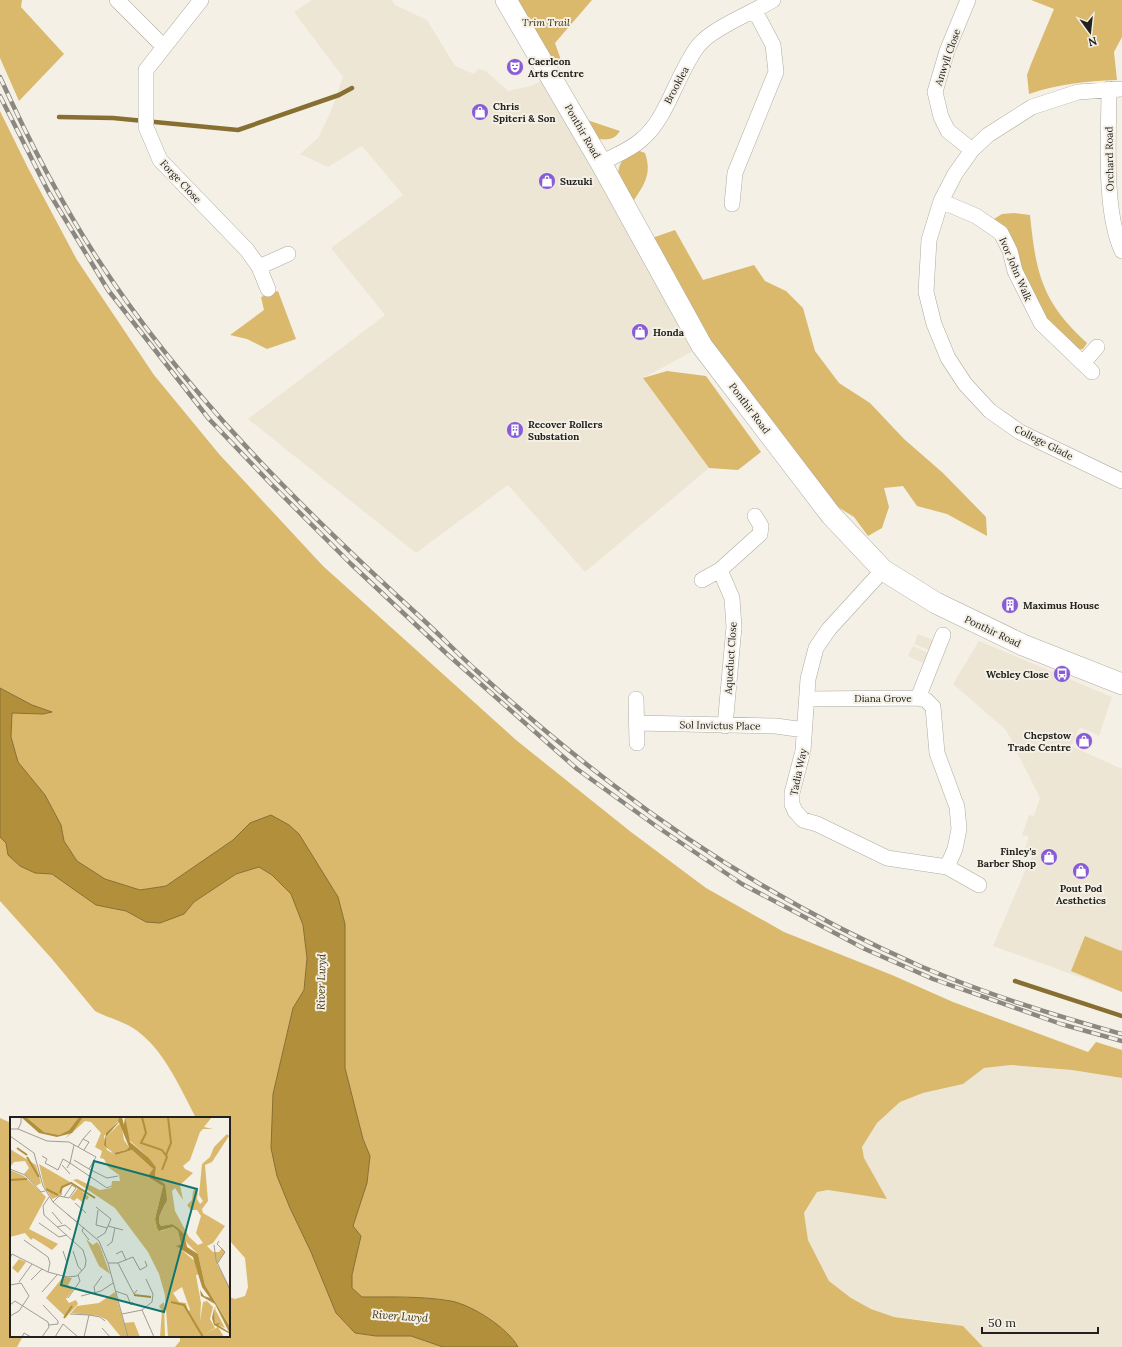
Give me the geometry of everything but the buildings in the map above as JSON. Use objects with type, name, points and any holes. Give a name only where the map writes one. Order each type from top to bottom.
[{"type":"main road","name":"Ponthir Road","points":[[506,0],[601,162],[702,346],[831,515],[883,570],[936,603],[1023,645],[1122,684]]},
{"type":"street","points":[[117,0],[164,47]]},
{"type":"street","name":"Forge Close","points":[[201,0],[146,70],[146,127],[160,160],[246,250],[259,267],[268,289]]},
{"type":"street","name":"Brooklea","points":[[601,162],[641,141],[655,126],[680,74],[698,45],[721,29],[756,11],[773,0]]},
{"type":"street","name":"Anwyll Close","points":[[968,0],[947,51],[935,92],[941,117],[948,131],[972,150]]},
{"type":"street","points":[[736,197],[735,173],[776,72],[773,46],[756,11]]},
{"type":"street","name":"College Glade","points":[[1115,89],[1078,92],[1032,107],[988,135],[972,150],[955,174],[941,201],[929,240],[926,292],[934,324],[948,358],[965,384],[990,411],[1020,432],[1122,481]]},
{"type":"street","name":"Orchard Road","points":[[1115,89],[1108,187],[1117,241],[1122,251]]},
{"type":"street","name":"Ivor John Walk","points":[[941,201],[976,216],[1001,233],[1010,251],[1016,272],[1041,323],[1088,368],[1097,347]]},
{"type":"street","points":[[259,267],[288,254]]},
{"type":"street","points":[[702,580],[720,570],[760,534],[761,526],[755,516]]},
{"type":"street","name":"Aqueduct Close","points":[[720,570],[732,598],[734,628],[725,726]]},
{"type":"street","name":"Tadia Way","points":[[883,570],[829,629],[816,648],[808,679],[803,750],[792,793],[792,804],[795,811],[803,820],[829,829],[887,858],[947,867]]},
{"type":"street","points":[[918,698],[943,635]]},
{"type":"street","name":"Diana Grove","points":[[806,699],[918,698],[926,700],[933,707],[937,754],[957,807],[959,829],[955,849],[947,867]]},
{"type":"street","points":[[636,699],[637,743]]},
{"type":"street","name":"Sol Invictus Place","points":[[637,723],[776,726],[804,730]]},
{"type":"street","points":[[947,867],[980,885]]},
{"type":"shaded area","points":[[312,0],[392,0],[395,5],[427,20],[455,66],[474,74],[478,69],[486,71],[508,91],[531,86],[539,82],[549,72],[702,346],[643,378],[709,468],[585,572],[508,485],[416,553],[248,419],[385,315],[331,248],[403,195],[362,146],[328,167],[300,154],[318,138],[331,111],[343,77],[294,12]]},
{"type":"shaded area","points":[[918,634],[933,640],[929,650],[914,644]]},
{"type":"shaded area","points":[[979,641],[1112,697],[1099,736],[1080,727],[1071,746],[1122,769],[1122,992],[993,946],[1032,855],[1024,851],[1029,837],[1022,835],[1029,815],[1034,816],[1040,798],[1006,730],[953,684]]},
{"type":"shaded area","points":[[913,646],[928,653],[923,663],[908,656]]},
{"type":"shaded area","points":[[1011,1065],[1072,1070],[1122,1078],[1122,1347],[983,1347],[975,1339],[940,1322],[894,1317],[871,1309],[851,1298],[829,1281],[808,1240],[804,1214],[817,1192],[828,1190],[887,1199],[864,1158],[862,1147],[877,1123],[900,1102],[923,1093],[963,1084],[984,1068]]},
{"type":"green space","points":[[0,0],[22,0],[21,7],[64,54],[19,101],[0,58]]},
{"type":"green space","name":"Trim Trail","points":[[506,0],[592,0],[555,43],[561,60],[549,72]]},
{"type":"green space","points":[[1031,0],[1122,0],[1122,37],[1114,52],[1117,80],[1072,84],[1029,94],[1027,75],[1054,9]]},
{"type":"green space","points":[[0,111],[28,168],[77,260],[154,375],[219,454],[323,566],[516,740],[631,832],[706,888],[784,932],[892,975],[953,1002],[1088,1052],[1096,1042],[1122,1050],[1122,1078],[1072,1070],[1011,1065],[984,1068],[963,1084],[923,1093],[900,1102],[877,1123],[862,1147],[864,1158],[887,1199],[828,1190],[817,1192],[804,1213],[808,1240],[829,1281],[851,1298],[871,1309],[894,1317],[963,1326],[983,1347],[518,1347],[506,1332],[489,1318],[459,1303],[429,1298],[362,1297],[352,1288],[352,1275],[361,1236],[353,1226],[367,1183],[370,1156],[363,1139],[345,1068],[345,924],[338,897],[326,878],[250,823],[233,840],[166,886],[140,890],[105,879],[77,861],[64,841],[61,825],[45,795],[18,762],[11,737],[12,713],[43,714],[52,712],[32,705],[0,688]]},
{"type":"green space","points":[[584,119],[620,131],[611,139],[599,139]]},
{"type":"green space","points":[[637,150],[645,153],[648,167],[644,183],[634,200],[627,195],[622,188],[618,174],[623,160],[629,154]]},
{"type":"green space","points":[[1014,213],[1030,215],[1035,254],[1044,286],[1060,314],[1087,343],[1083,349],[1077,350],[1051,326],[994,219],[1002,214]]},
{"type":"green space","points":[[675,230],[703,280],[754,265],[765,281],[786,291],[803,308],[815,351],[839,383],[870,403],[904,439],[943,473],[986,517],[987,536],[947,514],[917,506],[903,486],[884,488],[889,507],[882,528],[868,536],[854,517],[830,502],[707,340],[652,238]]},
{"type":"green space","points":[[278,291],[296,339],[267,349],[247,339],[230,335],[264,310],[261,297]]},
{"type":"green space","points":[[667,371],[706,376],[761,452],[738,470],[709,468],[643,378]]},
{"type":"green space","points":[[0,837],[6,843],[9,855],[35,873],[52,874],[96,905],[126,911],[146,922],[184,914],[194,902],[236,874],[259,867],[272,875],[291,894],[303,925],[307,958],[304,990],[293,1008],[273,1094],[290,1208],[311,1252],[336,1313],[355,1333],[376,1336],[411,1336],[443,1347],[175,1347],[180,1341],[180,1337],[230,1337],[230,1297],[235,1299],[245,1296],[248,1287],[245,1258],[230,1241],[230,1117],[195,1117],[172,1073],[158,1051],[150,1042],[130,1026],[95,1011],[52,959],[0,901]]},
{"type":"green space","points":[[1085,936],[1121,951],[1122,950],[1122,992],[1071,971]]},
{"type":"green space","points":[[0,1118],[10,1123],[10,1337],[22,1337],[17,1347],[0,1347]]},
{"type":"water","name":"River Lwyd","points":[[0,688],[32,705],[52,712],[43,714],[12,713],[11,737],[18,762],[45,795],[61,825],[64,841],[77,861],[105,879],[140,890],[166,886],[233,840],[250,823],[271,815],[289,825],[299,834],[338,897],[345,924],[345,1068],[363,1139],[370,1156],[367,1183],[353,1226],[361,1236],[352,1275],[352,1288],[362,1297],[429,1298],[459,1303],[489,1318],[506,1332],[518,1347],[443,1347],[411,1336],[376,1336],[355,1333],[336,1313],[277,1176],[271,1148],[273,1094],[293,1008],[304,990],[307,958],[303,925],[291,894],[272,875],[259,867],[236,874],[194,902],[184,914],[160,923],[146,922],[126,911],[96,905],[52,874],[35,873],[20,866],[8,855],[6,843],[0,837]]},
{"type":"waterway","points":[[59,117],[113,118],[238,130],[339,95],[352,88]]},
{"type":"waterway","points":[[1015,981],[1122,1016]]},
{"type":"railway","points":[[0,77],[45,169],[83,236],[131,307],[167,355],[206,401],[287,490],[494,687],[595,771],[648,811],[722,861],[800,907],[839,928],[944,976],[1071,1020],[1122,1034]]},
{"type":"railway","points":[[0,96],[48,191],[108,290],[209,419],[351,564],[447,654],[577,769],[656,826],[742,884],[865,949],[933,979],[1061,1024],[1122,1041]]},
{"type":"place","name":"Caerleon Arts Centre","points":[[515,67]]},
{"type":"place","name":"Chris Spiteri & Son","points":[[480,112]]},
{"type":"place","name":"Suzuki","points":[[547,181]]},
{"type":"place","name":"Honda","points":[[640,332]]},
{"type":"place","name":"Recover Rollers Substation","points":[[515,430]]},
{"type":"place","name":"Maximus House","points":[[1010,605]]},
{"type":"place","name":"Webley Close","points":[[1062,674]]},
{"type":"place","name":"Chepstow Trade Centre","points":[[1084,741]]},
{"type":"place","name":"Finley's Barber Shop","points":[[1049,857]]},
{"type":"place","name":"Pout Pod Aesthetics","points":[[1081,871]]}]
